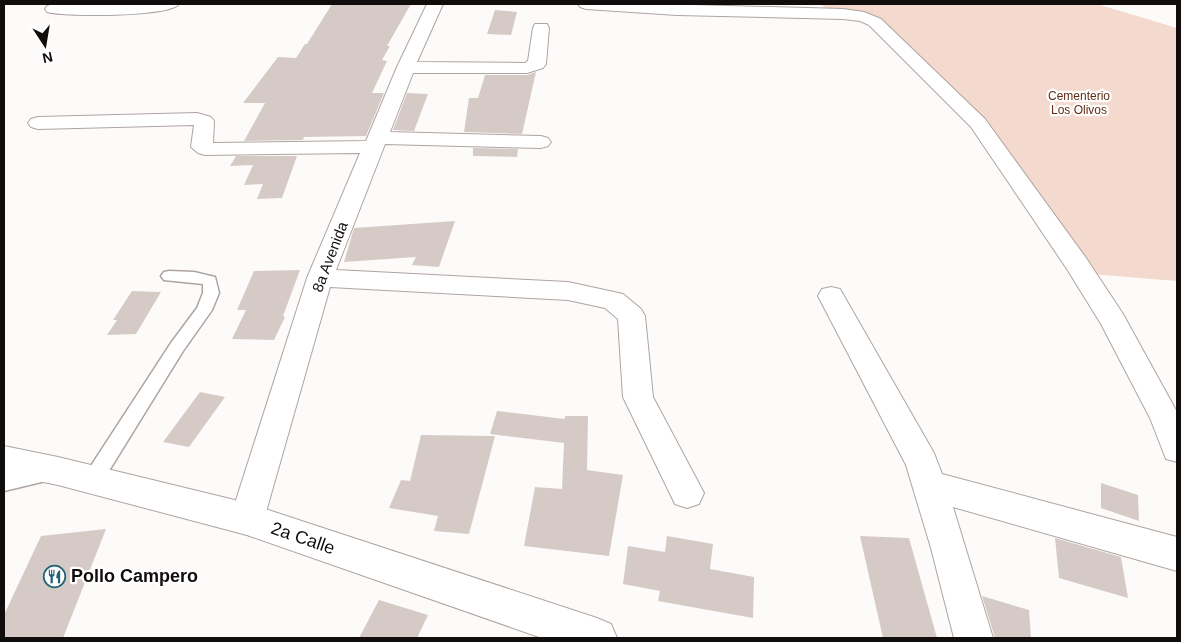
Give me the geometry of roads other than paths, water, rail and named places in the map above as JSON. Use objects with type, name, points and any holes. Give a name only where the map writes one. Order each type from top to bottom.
[{"type":"street","points":[[53,9],[149,8],[171,4]]},
{"type":"street","name":"8a Avenida","points":[[247,519],[320,278],[406,67],[434,4]]},
{"type":"street","points":[[586,4],[842,14],[864,17],[875,22],[978,124],[1061,241],[1114,321],[1165,418],[1177,449]]},
{"type":"street","points":[[406,67],[527,68],[537,64],[541,28]]},
{"type":"street","points":[[38,124],[197,119],[204,122],[202,147],[205,149],[376,143],[541,142]]},
{"type":"street","points":[[320,278],[568,291],[614,301],[632,316],[638,397],[687,493]]},
{"type":"street","points":[[831,296],[922,463],[949,548],[973,638]]},
{"type":"street","name":"2a Calle","points":[[4,460],[58,471],[247,519],[555,632],[597,638]]},
{"type":"street","points":[[929,486],[1177,554]]},
{"type":"lane","points":[[92,481],[177,348],[204,310],[211,293],[210,281],[194,277],[169,276]]},
{"type":"lane","points":[[4,482],[58,471]]},
{"type":"place","name":"Pollo Campero","points":[[55,576]]},
{"type":"park label","name":"Cementerio Los Olivos","points":[[1079,103]]}]
